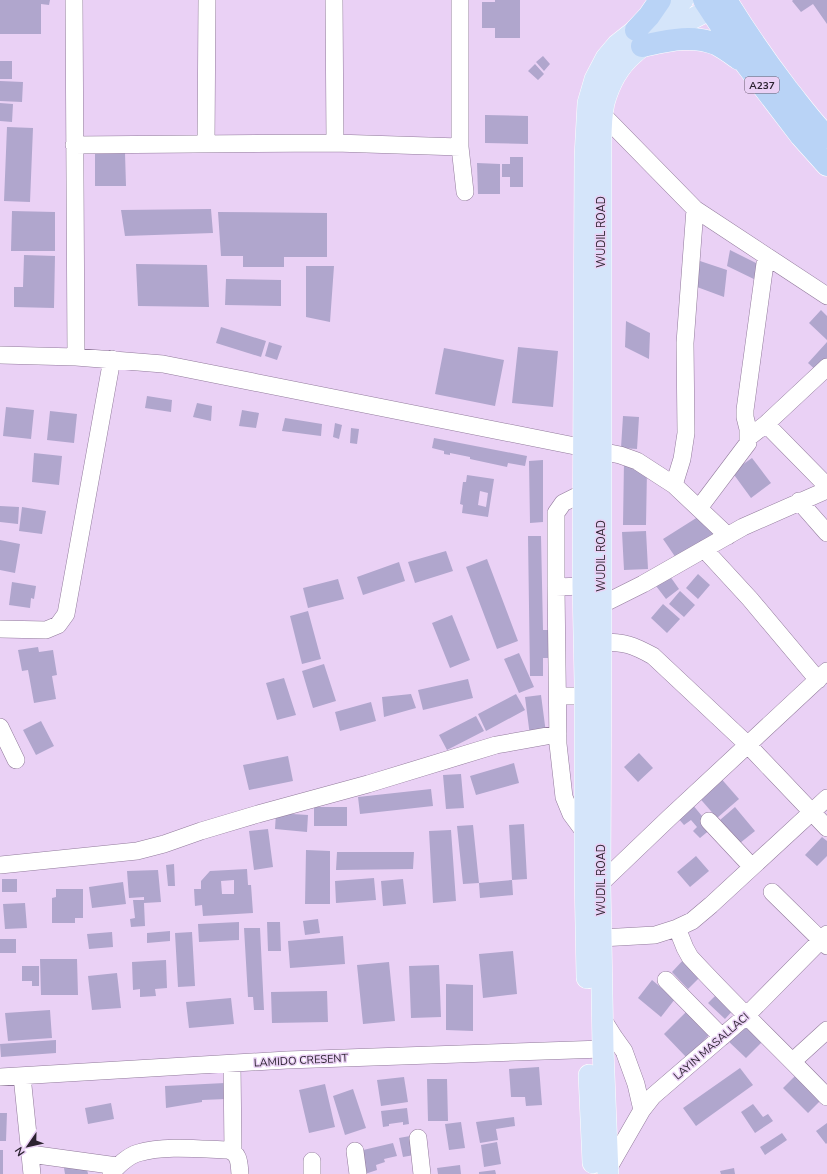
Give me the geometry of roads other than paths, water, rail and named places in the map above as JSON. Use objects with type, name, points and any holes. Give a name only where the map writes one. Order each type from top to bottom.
[{"type":"highway","points":[[660,0],[639,38],[700,39],[716,44],[746,64]]},
{"type":"highway","name":"A237","points":[[713,3],[746,64],[801,136],[827,165]]},
{"type":"highway","name":"A237","points":[[713,3],[744,30],[771,68],[823,125]]},
{"type":"main road","name":"WUDIL ROAD","points":[[593,157],[607,96],[621,66],[632,54],[639,38],[683,0]]},
{"type":"main road","name":"WUDIL ROAD","points":[[595,1049],[602,1018],[600,884],[601,605],[592,449],[593,157],[588,103],[595,79],[606,58],[617,45],[671,29],[713,3]]},
{"type":"main road","name":"WUDIL ROAD","points":[[592,449],[583,493],[585,833],[595,1049],[603,1172]]},
{"type":"street","points":[[74,0],[76,356]]},
{"type":"street","points":[[206,144],[207,0]]},
{"type":"street","points":[[334,0],[335,143]]},
{"type":"street","points":[[460,0],[460,148],[465,192]]},
{"type":"street","points":[[602,114],[696,209],[827,296]]},
{"type":"street","points":[[74,145],[335,143],[460,148]]},
{"type":"street","points":[[674,485],[682,459],[686,433],[685,343],[696,209]]},
{"type":"street","points":[[699,508],[748,443],[748,429],[745,410],[766,256]]},
{"type":"street","points":[[0,355],[76,356],[163,364],[620,455],[637,461],[674,485],[728,536]]},
{"type":"street","points":[[0,629],[46,630],[58,625],[66,614],[112,360]]},
{"type":"street","points":[[748,438],[766,424],[827,367]]},
{"type":"street","points":[[766,424],[827,486]]},
{"type":"street","points":[[601,605],[643,584],[742,527],[827,490]]},
{"type":"street","points":[[583,493],[563,503],[556,513],[556,587],[558,744],[564,797],[571,814],[585,833]]},
{"type":"street","points":[[799,501],[827,533]]},
{"type":"street","points":[[600,884],[823,675],[704,549]]},
{"type":"street","points":[[556,587],[583,586]]},
{"type":"street","points":[[601,642],[619,642],[635,646],[653,656],[748,745],[827,828]]},
{"type":"street","points":[[558,696],[585,696]]},
{"type":"street","points":[[0,727],[16,760]]},
{"type":"street","points":[[0,866],[137,851],[164,844],[251,816],[368,784],[496,745],[558,734]]},
{"type":"street","points":[[601,938],[655,935],[677,928],[692,920],[711,905],[827,798]]},
{"type":"street","points":[[709,821],[752,867]]},
{"type":"street","points":[[772,892],[825,940]]},
{"type":"street","points":[[677,928],[690,957],[746,1016],[793,1061],[827,1097]]},
{"type":"street","name":"LAYIN MASALLACI","points":[[603,1172],[642,1110],[653,1096],[746,1016],[825,940]]},
{"type":"street","points":[[666,980],[722,1037]]},
{"type":"street","points":[[602,1018],[624,1051],[636,1084],[642,1110]]},
{"type":"street","points":[[793,1061],[827,1030]]},
{"type":"street","name":"LAMIDO CRESENT","points":[[0,1077],[287,1060],[595,1049]]},
{"type":"street","points":[[232,1064],[233,1151],[238,1159],[240,1174]]},
{"type":"street","points":[[22,1076],[32,1174]]},
{"type":"street","points":[[418,1138],[422,1174]]},
{"type":"street","points":[[30,1154],[114,1170],[136,1153],[161,1148],[233,1151]]},
{"type":"street","points":[[355,1151],[358,1174]]}]
